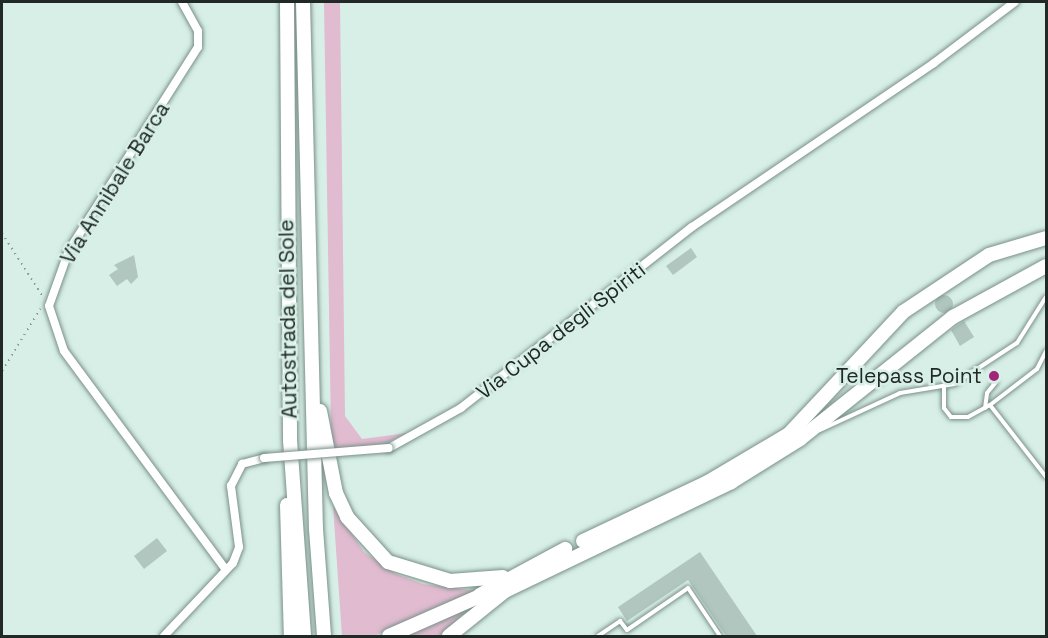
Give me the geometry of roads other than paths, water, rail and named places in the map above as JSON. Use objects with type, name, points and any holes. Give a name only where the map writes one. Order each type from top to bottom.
[{"type":"highway","name":"Autostrada del Sole","points":[[287,2],[290,440],[304,636]]},
{"type":"highway","name":"Autostrada del Sole","points":[[303,2],[311,350],[324,636]]},
{"type":"highway","points":[[480,595],[508,576],[708,482],[789,434],[903,312],[989,255],[1047,238]]},
{"type":"highway","points":[[389,636],[480,595],[543,571],[680,509],[800,439],[953,316],[1047,266]]},
{"type":"highway","points":[[311,350],[329,471],[348,517],[364,539],[388,562],[420,575],[472,582],[508,576]]},
{"type":"highway","points":[[290,440],[291,636]]},
{"type":"highway","points":[[449,636],[468,616],[543,571]]},
{"type":"street","name":"Via Annibale Barca","points":[[182,2],[198,31],[198,47],[69,250],[49,306],[64,351],[226,570]]},
{"type":"street","name":"Via Cupa degli Spiriti","points":[[164,636],[226,570],[239,547],[231,486],[235,471],[264,458],[389,448],[461,408],[692,227],[934,63],[1015,2]]},
{"type":"lane","points":[[800,439],[900,393],[944,388],[1017,343],[1047,297]]},
{"type":"lane","points":[[944,388],[944,408],[951,417],[961,419],[990,405],[1037,369],[1047,351]]},
{"type":"lane","points":[[985,408],[987,393],[996,382]]},
{"type":"lane","points":[[990,405],[1047,477]]},
{"type":"lane","points":[[598,636],[620,621],[627,630],[688,588],[720,636]]},
{"type":"place","name":"Telepass Point","points":[[994,376]]}]
